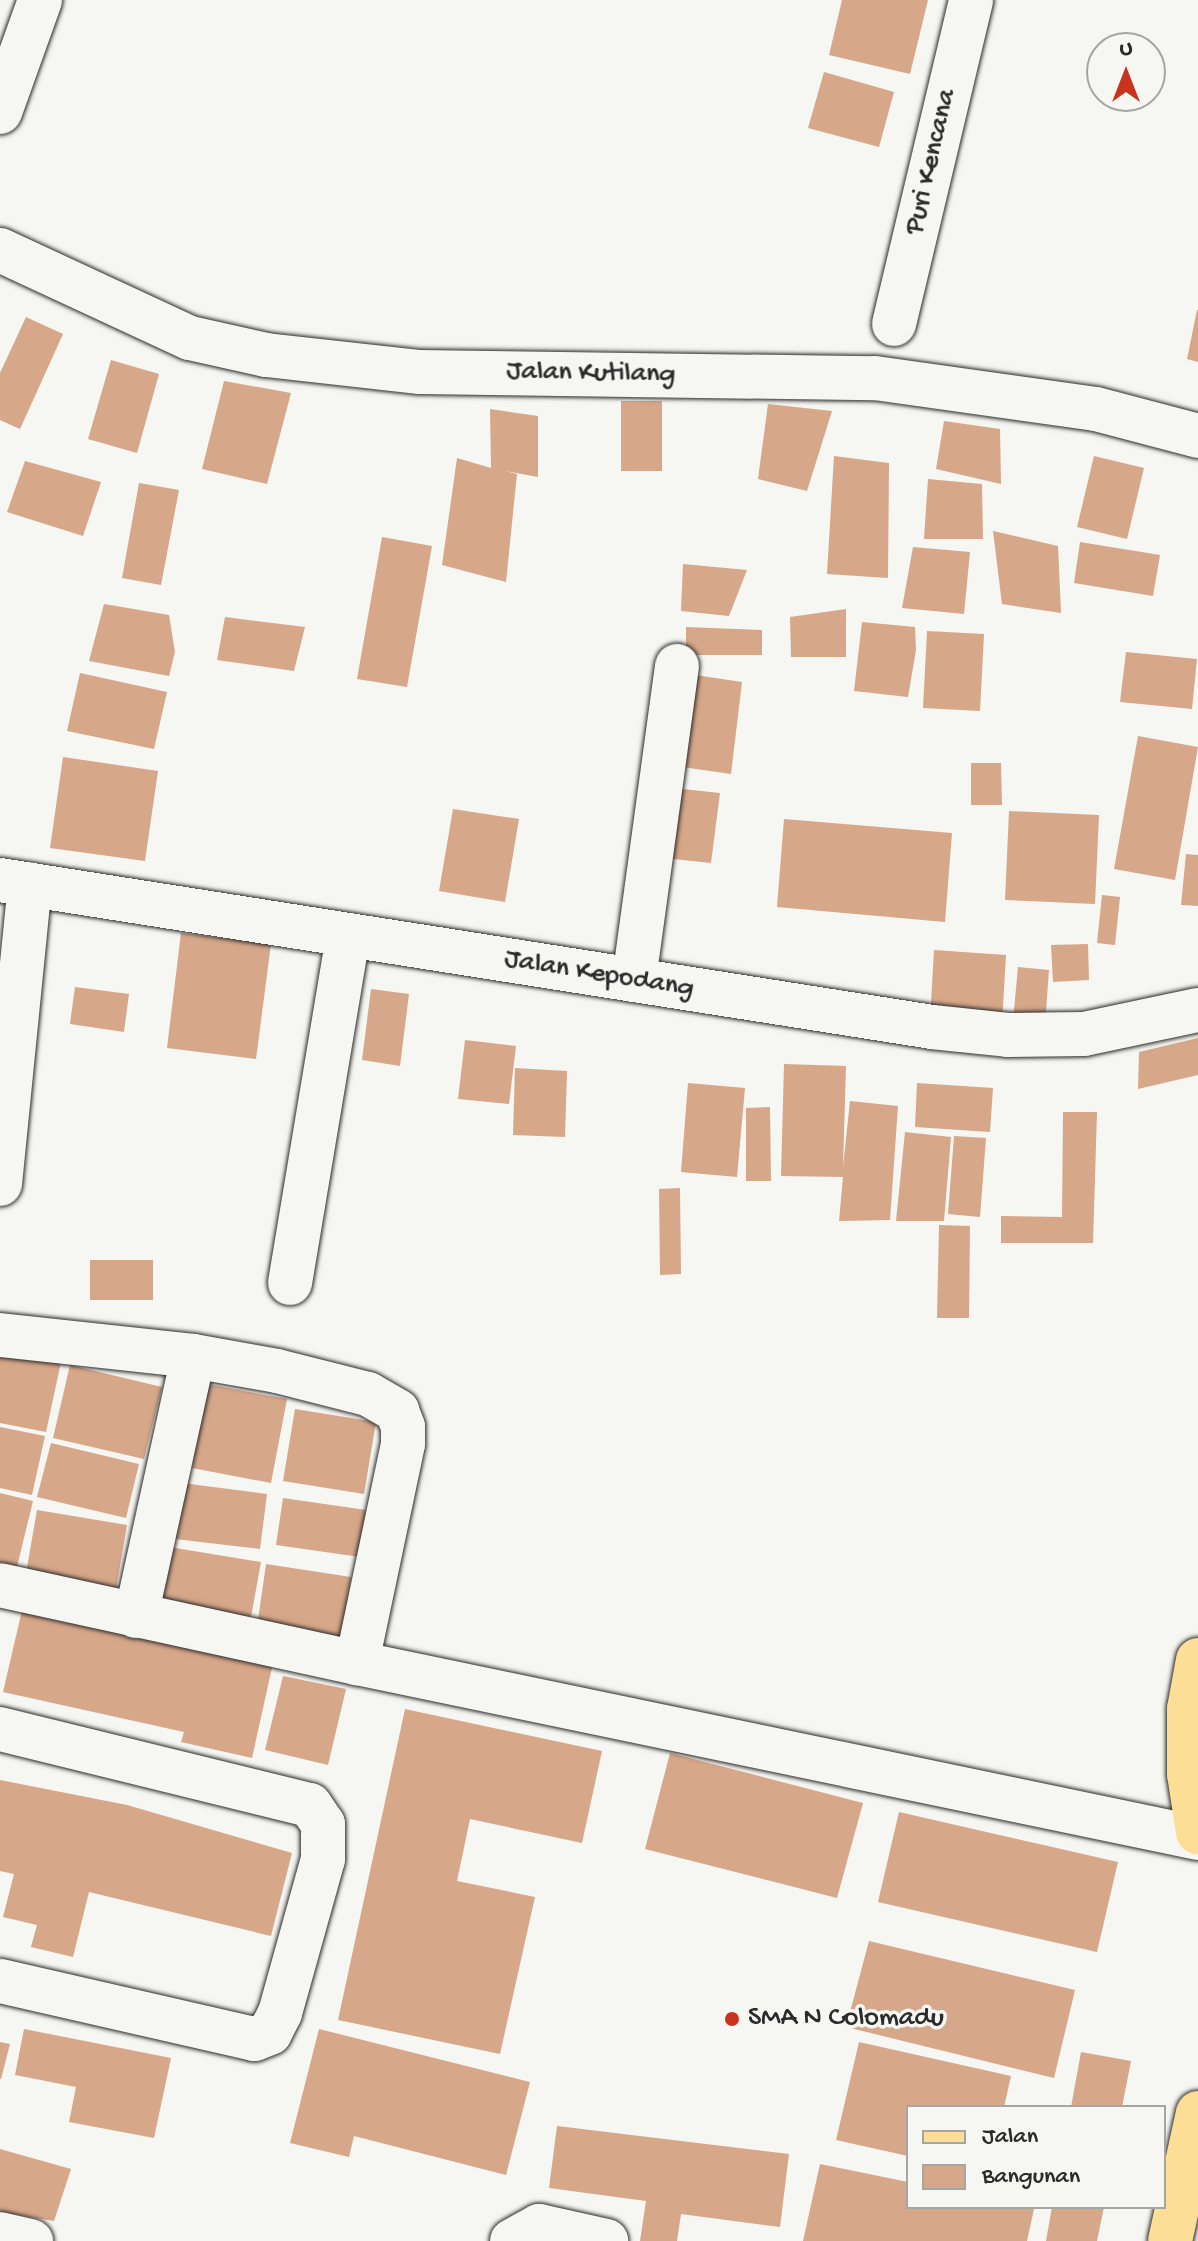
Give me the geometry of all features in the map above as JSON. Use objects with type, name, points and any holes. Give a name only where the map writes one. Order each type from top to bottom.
[{"type":"main road","points":[[1198,1660],[1189,1709],[1189,1774],[1198,1832]]},
{"type":"main road","points":[[1170,2241],[1198,2113]]},
{"type":"street","points":[[0,112],[40,0]]},
{"type":"street","name":"Puri Kencana","points":[[894,324],[971,0]]},
{"type":"street","name":"Jalan Kutilang","points":[[0,250],[190,338],[266,355],[420,372],[875,378],[1096,409],[1198,436]]},
{"type":"street","points":[[634,980],[677,666]]},
{"type":"street","points":[[0,1184],[15,883]]},
{"type":"street","name":"Jalan Kepodang","points":[[15,883],[932,1027],[1008,1035],[1084,1034],[1198,1010]]},
{"type":"street","points":[[290,1283],[348,936]]},
{"type":"street","points":[[0,1335],[193,1356],[277,1371],[368,1394],[397,1411],[403,1427],[403,1444],[357,1663]]},
{"type":"street","points":[[136,1616],[193,1356]]},
{"type":"street","points":[[0,1585],[357,1663],[1198,1838]]},
{"type":"street","points":[[0,1729],[310,1805],[323,1824],[323,1859],[280,2013],[270,2033],[254,2039],[0,1981]]},
{"type":"street","points":[[512,2241],[539,2226],[606,2241]]},
{"type":"street","points":[[0,2234],[31,2241]]},
{"type":"building","points":[[842,0],[928,0],[910,74],[829,55]]},
{"type":"building","points":[[824,72],[894,92],[879,147],[808,128]]},
{"type":"building","points":[[1198,310],[1198,362],[1187,359]]},
{"type":"building","points":[[26,317],[63,334],[20,429],[0,420],[0,373]]},
{"type":"building","points":[[111,360],[159,374],[137,453],[88,439]]},
{"type":"building","points":[[224,381],[291,393],[267,484],[202,469]]},
{"type":"building","points":[[621,401],[662,401],[662,471],[621,471]]},
{"type":"building","points":[[768,404],[832,411],[807,491],[758,479]]},
{"type":"building","points":[[490,409],[538,416],[538,477],[505,471],[517,474],[506,582],[442,565],[457,458],[491,468]]},
{"type":"building","points":[[944,421],[1000,429],[1001,484],[936,469]]},
{"type":"building","points":[[834,456],[889,463],[888,578],[827,574]]},
{"type":"building","points":[[1094,456],[1144,468],[1127,539],[1077,527]]},
{"type":"building","points":[[25,461],[101,482],[83,536],[7,512]]},
{"type":"building","points":[[928,479],[982,484],[983,539],[924,539]]},
{"type":"building","points":[[139,483],[179,490],[161,585],[122,578]]},
{"type":"building","points":[[993,531],[1058,546],[1061,613],[1002,604]]},
{"type":"building","points":[[382,537],[432,546],[407,687],[357,679]]},
{"type":"building","points":[[1080,542],[1160,555],[1153,596],[1074,583]]},
{"type":"building","points":[[913,547],[970,552],[964,614],[902,608]]},
{"type":"building","points":[[683,564],[747,570],[729,616],[681,611]]},
{"type":"building","points":[[104,604],[169,615],[175,652],[169,676],[89,661]]},
{"type":"building","points":[[846,609],[846,657],[791,657],[790,617]]},
{"type":"building","points":[[225,617],[305,627],[294,671],[217,660]]},
{"type":"building","points":[[862,622],[915,627],[916,650],[908,697],[854,691]]},
{"type":"building","points":[[686,627],[762,630],[762,655],[686,655]]},
{"type":"building","points":[[927,631],[984,634],[980,711],[923,708]]},
{"type":"building","points":[[1126,652],[1197,659],[1192,709],[1120,702]]},
{"type":"building","points":[[80,673],[167,692],[154,749],[67,731]]},
{"type":"building","points":[[695,675],[742,682],[731,774],[682,767]]},
{"type":"building","points":[[1138,736],[1198,747],[1175,880],[1114,869]]},
{"type":"building","points":[[63,757],[158,771],[145,861],[50,848]]},
{"type":"building","points":[[971,763],[1001,763],[1002,805],[971,805]]},
{"type":"building","points":[[673,788],[720,793],[711,863],[664,858]]},
{"type":"building","points":[[453,809],[519,819],[505,902],[439,891]]},
{"type":"building","points":[[1009,811],[1099,815],[1095,904],[1005,900]]},
{"type":"building","points":[[784,819],[952,833],[945,922],[777,907]]},
{"type":"building","points":[[1186,854],[1198,855],[1198,906],[1181,905]]},
{"type":"building","points":[[1102,895],[1120,897],[1115,945],[1097,943]]},
{"type":"building","points":[[181,933],[271,944],[256,1059],[167,1048]]},
{"type":"building","points":[[1088,944],[1089,980],[1053,982],[1051,945]]},
{"type":"building","points":[[934,950],[1006,955],[1002,1024],[930,1020]]},
{"type":"building","points":[[1018,967],[1049,970],[1045,1024],[1013,1021]]},
{"type":"building","points":[[75,987],[129,994],[124,1032],[70,1024]]},
{"type":"building","points":[[371,989],[409,994],[400,1066],[362,1060]]},
{"type":"building","points":[[1198,1038],[1198,1075],[1138,1089],[1139,1052]]},
{"type":"building","points":[[465,1040],[516,1046],[509,1104],[458,1099]]},
{"type":"building","points":[[784,1064],[846,1066],[843,1167],[850,1101],[898,1106],[890,1220],[839,1221],[843,1177],[781,1176]]},
{"type":"building","points":[[515,1068],[567,1071],[565,1137],[513,1135]]},
{"type":"building","points":[[688,1083],[745,1088],[737,1177],[681,1172]]},
{"type":"building","points":[[917,1083],[993,1088],[990,1132],[915,1127]]},
{"type":"building","points":[[770,1107],[771,1181],[746,1181],[746,1108]]},
{"type":"building","points":[[1063,1112],[1097,1112],[1093,1243],[1001,1243],[1001,1216],[1062,1217]]},
{"type":"building","points":[[905,1132],[951,1137],[944,1221],[896,1221]]},
{"type":"building","points":[[954,1136],[986,1138],[980,1217],[948,1214]]},
{"type":"building","points":[[680,1188],[681,1274],[660,1275],[659,1189]]},
{"type":"building","points":[[939,1225],[970,1226],[969,1318],[937,1318]]},
{"type":"building","points":[[90,1260],[153,1260],[153,1300],[90,1300]]},
{"type":"building","points":[[0,1349],[61,1362],[46,1432],[0,1423]]},
{"type":"building","points":[[70,1365],[162,1387],[144,1459],[53,1438]]},
{"type":"building","points":[[206,1384],[287,1399],[271,1483],[192,1468]]},
{"type":"building","points":[[295,1409],[376,1422],[364,1494],[283,1481]]},
{"type":"building","points":[[0,1427],[45,1436],[32,1495],[0,1488]]},
{"type":"building","points":[[51,1443],[139,1464],[126,1518],[37,1497]]},
{"type":"building","points":[[182,1483],[267,1494],[260,1549],[175,1539]]},
{"type":"building","points":[[0,1493],[33,1501],[15,1575],[0,1572]]},
{"type":"building","points":[[283,1498],[366,1510],[360,1557],[276,1545]]},
{"type":"building","points":[[37,1510],[127,1525],[115,1595],[25,1579]]},
{"type":"building","points":[[169,1547],[261,1562],[249,1628],[158,1614]]},
{"type":"building","points":[[266,1564],[351,1577],[341,1640],[257,1627]]},
{"type":"building","points":[[23,1606],[275,1654],[252,1758],[181,1742],[184,1732],[3,1692]]},
{"type":"building","points":[[283,1676],[346,1689],[328,1765],[265,1750]]},
{"type":"building","points":[[405,1709],[602,1751],[582,1843],[470,1819],[457,1881],[535,1897],[500,2054],[338,2020]]},
{"type":"building","points":[[670,1753],[863,1803],[837,1898],[645,1849]]},
{"type":"building","points":[[0,1780],[127,1805],[292,1853],[271,1936],[89,1892],[73,1957],[31,1947],[37,1925],[3,1917],[14,1874],[0,1871]]},
{"type":"building","points":[[899,1812],[1118,1862],[1097,1952],[878,1902]]},
{"type":"building","points":[[869,1941],[1075,1990],[1054,2078],[846,2027]]},
{"type":"building","points":[[24,2029],[171,2058],[154,2138],[69,2122],[76,2087],[15,2075]]},
{"type":"building","points":[[319,2029],[530,2082],[506,2175],[354,2136],[349,2157],[290,2143]]},
{"type":"building","points":[[0,2042],[10,2044],[1,2079],[0,2079]]},
{"type":"building","points":[[859,2042],[1011,2076],[1004,2105],[906,2105],[906,2156],[836,2140]]},
{"type":"building","points":[[1081,2052],[1131,2061],[1122,2105],[1071,2105]]},
{"type":"building","points":[[557,2126],[789,2154],[780,2227],[681,2214],[677,2241],[640,2241],[646,2201],[549,2188]]},
{"type":"building","points":[[0,2149],[71,2169],[54,2221],[0,2212]]},
{"type":"building","points":[[820,2164],[906,2182],[906,2209],[1034,2209],[1027,2241],[803,2241]]},
{"type":"building","points":[[1052,2209],[1104,2209],[1097,2241],[1046,2241]]},
{"type":"place","name":"SMA N Colomadu","points":[[732,2019]]}]
